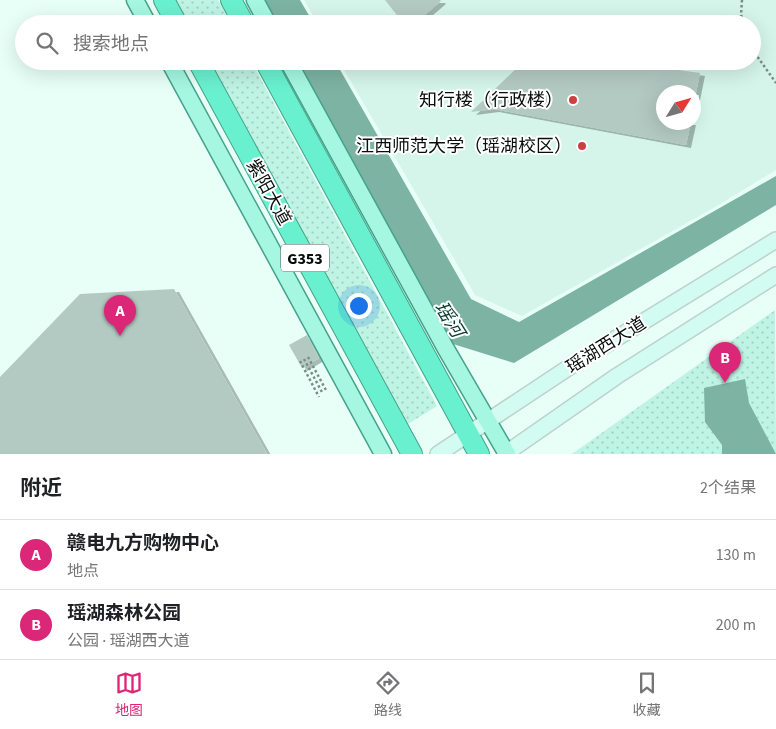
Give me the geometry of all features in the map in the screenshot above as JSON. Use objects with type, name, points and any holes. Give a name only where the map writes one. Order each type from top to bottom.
[{"type":"highway","points":[[164,0],[172,15]]},
{"type":"highway","points":[[232,0],[240,15]]},
{"type":"highway","name":"紫阳大道","points":[[203,70],[412,454]]},
{"type":"highway","points":[[270,70],[479,454]]},
{"type":"main road","points":[[135,0],[143,15]]},
{"type":"main road","points":[[255,0],[263,15]]},
{"type":"main road","points":[[173,70],[383,454]]},
{"type":"main road","points":[[293,70],[441,340],[506,454]]},
{"type":"main road","name":"瑶湖西大道","points":[[438,454],[568,368],[776,240]]},
{"type":"main road","name":"瑶湖西大道","points":[[506,454],[617,376],[776,274]]},
{"type":"path","points":[[741,0],[741,15]]},
{"type":"path","points":[[761,62],[776,83]]},
{"type":"path","points":[[308,357],[327,392]]},
{"type":"path","points":[[304,359],[323,394]]},
{"type":"path","points":[[300,361],[319,396]]},
{"type":"shaded area","points":[[175,0],[218,0],[226,15],[183,15]]},
{"type":"shaded area","name":"江西师范大学（瑶湖校区）","points":[[304,0],[776,0],[776,170],[717,206],[522,316],[475,295],[344,70],[761,70],[761,15],[313,15]]},
{"type":"shaded area","points":[[214,70],[256,70],[437,406],[408,424]]},
{"type":"shaded area","points":[[775,310],[776,454],[572,454]]},
{"type":"water","points":[[262,0],[300,0],[309,15],[271,15]]},
{"type":"water","name":"瑶河","points":[[301,70],[340,70],[471,299],[519,322],[776,176],[776,205],[514,363],[453,344]]},
{"type":"water","points":[[745,379],[749,403],[776,454],[722,454],[722,445],[705,422],[704,388]]},
{"type":"building","points":[[385,0],[441,1],[425,15],[397,15]]},
{"type":"building","name":"知行楼（行政楼）","points":[[515,70],[679,70],[700,73],[698,85],[656,85],[656,130],[689,130],[686,145],[494,109],[471,112]]},
{"type":"building","points":[[174,289],[267,454],[0,454],[0,377],[80,294]]},
{"type":"building","points":[[307,335],[319,358],[302,368],[289,345]]},
{"type":"place","name":"知行楼（行政楼）","points":[[573,100]]},
{"type":"place","name":"江西师范大学（瑶湖校区）","points":[[582,146]]},
{"type":"place","name":"赣电九方购物中心","points":[[120,336]]},
{"type":"place","name":"瑶湖森林公园","points":[[725,383]]}]
